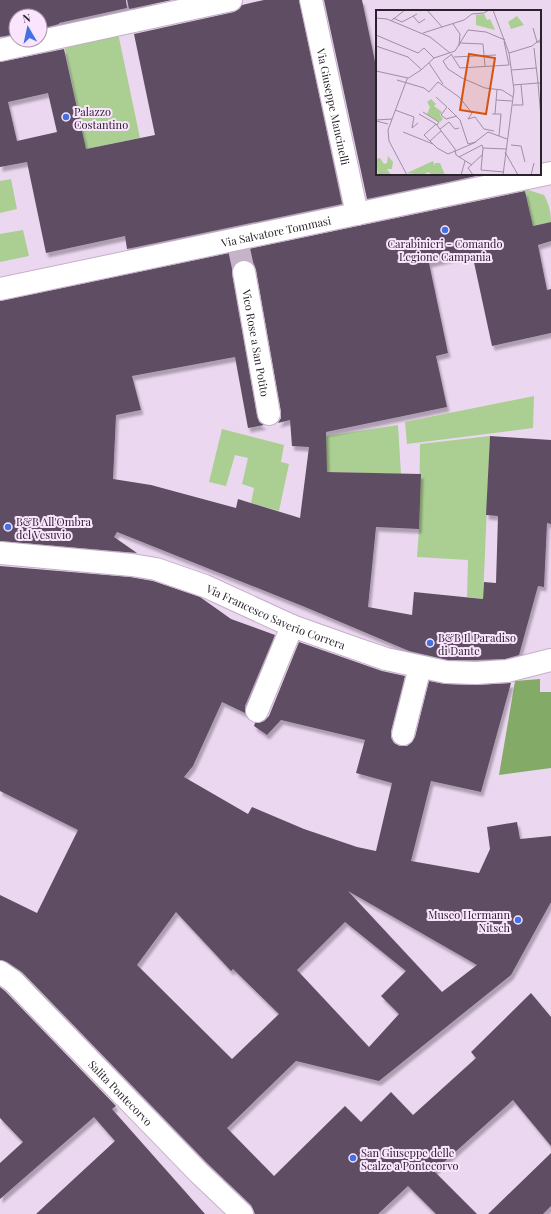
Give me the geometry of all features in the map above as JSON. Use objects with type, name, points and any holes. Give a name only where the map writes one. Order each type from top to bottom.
[{"type":"street","points":[[0,50],[232,0]]},
{"type":"street","name":"Via Giuseppe Mancinelli","points":[[311,0],[357,214]]},
{"type":"street","name":"Via Salvatore Tommasi","points":[[541,174],[551,172]]},
{"type":"street","name":"Via Salvatore Tommasi","points":[[0,289],[238,244],[357,214],[537,175]]},
{"type":"street","name":"Vico Rose a San Potito","points":[[244,272],[269,414]]},
{"type":"street","name":"Via Francesco Saverio Correra","points":[[0,553],[132,565],[156,569],[205,586],[292,626],[386,659],[420,667],[446,672],[476,673],[507,671],[551,660]]},
{"type":"street","points":[[257,711],[292,626]]},
{"type":"street","points":[[403,734],[420,667]]},
{"type":"street","name":"Salita Pontecorvo","points":[[0,972],[16,985],[198,1172],[242,1214]]},
{"type":"green space","points":[[118,33],[140,138],[86,149],[64,45]]},
{"type":"green space","points":[[11,179],[17,209],[0,213],[0,181]]},
{"type":"green space","points":[[525,189],[544,195],[551,215],[551,222],[533,226]]},
{"type":"green space","points":[[23,230],[29,256],[0,262],[0,234]]},
{"type":"green space","points":[[534,396],[533,428],[407,444],[405,422]]},
{"type":"green space","points":[[398,425],[401,474],[326,472],[326,436]]},
{"type":"green space","points":[[222,429],[284,445],[281,462],[289,464],[279,511],[251,503],[254,488],[242,484],[248,458],[235,455],[226,486],[209,482]]},
{"type":"green space","points":[[490,436],[483,599],[467,597],[468,560],[417,557],[419,529],[420,444]]},
{"type":"green space","points":[[540,679],[540,692],[551,692],[551,768],[499,775],[515,681]]},
{"type":"building","points":[[0,0],[126,0],[127,8],[59,23],[48,27],[48,8],[8,8],[8,36],[0,37]]},
{"type":"building","points":[[127,0],[172,0],[129,9]]},
{"type":"building","points":[[264,0],[299,0],[342,204],[127,249],[125,236],[46,253],[27,162],[0,167],[0,62],[64,49],[86,149],[155,135],[134,34],[234,12],[242,5]],"holes":[[[48,93],[57,132],[17,141],[8,102]]]},
{"type":"building","points":[[324,0],[362,0],[376,66],[376,175],[481,175],[367,199]]},
{"type":"building","points":[[525,191],[533,226],[551,222],[551,241],[538,245],[547,290],[551,289],[551,333],[492,346],[472,253],[429,263],[448,353],[436,356],[447,407],[326,432],[327,472],[421,474],[419,529],[376,527],[368,607],[412,615],[414,592],[483,599],[484,582],[496,583],[498,516],[486,515],[490,436],[551,440],[551,524],[547,523],[544,587],[538,586],[519,655],[505,659],[448,660],[409,651],[305,607],[117,532],[114,537],[137,553],[0,541],[0,301]],"holes":[[[241,260],[249,260],[254,264],[256,270],[281,412],[281,418],[278,423],[290,420],[292,446],[309,447],[300,518],[238,499],[236,508],[151,485],[113,479],[116,415],[141,410],[132,376],[235,357],[248,428],[264,425],[259,422],[257,416],[232,274],[232,267],[236,263]]]},
{"type":"building","points":[[0,566],[130,577],[153,581],[200,597],[231,619],[275,635],[245,706],[245,713],[222,702],[193,766],[184,777],[248,814],[252,807],[304,829],[357,847],[376,851],[392,783],[356,773],[365,740],[281,720],[267,735],[254,726],[255,723],[264,721],[269,716],[299,642],[382,671],[405,676],[391,731],[391,738],[394,743],[400,746],[407,746],[415,737],[429,681],[445,684],[476,685],[511,683],[481,792],[431,781],[411,861],[479,873],[490,849],[487,827],[517,822],[520,839],[551,836],[551,902],[511,975],[379,1081],[296,1061],[227,1128],[274,1176],[345,1106],[361,1122],[391,1092],[413,1115],[476,1058],[471,1052],[531,993],[551,1017],[551,1146],[513,1100],[434,1171],[477,1214],[436,1214],[408,1186],[378,1214],[255,1214],[251,1205],[207,1163],[22,972],[7,962],[0,960],[0,895],[37,913],[78,830],[0,791]],"holes":[[[348,891],[477,965],[442,992]],[[176,912],[231,971],[233,969],[279,1014],[232,1059],[137,965]],[[345,922],[406,971],[381,996],[399,1014],[369,1047],[297,970]]]},
{"type":"building","points":[[0,987],[116,1106],[112,1109],[205,1214],[36,1214],[115,1141],[94,1117],[0,1199],[0,1163],[23,1142],[0,1118]]},
{"type":"building","points":[[551,1153],[551,1206],[543,1214],[488,1214]]},
{"type":"tunnel","points":[[239,249],[244,272]]},
{"type":"place","name":"Palazzo Costantino","points":[[66,117]]},
{"type":"place","name":"Carabinieri - Comando Legione Campania","points":[[445,230]]},
{"type":"place","name":"B&B All'Ombra del Vesuvio","points":[[8,527]]},
{"type":"place","name":"B&B Il Paradiso di Dante","points":[[430,643]]},
{"type":"place","name":"Museo Hermann Nitsch","points":[[518,920]]},
{"type":"place","name":"San Giuseppe delle Scalze a Pontecorvo","points":[[353,1158]]}]
